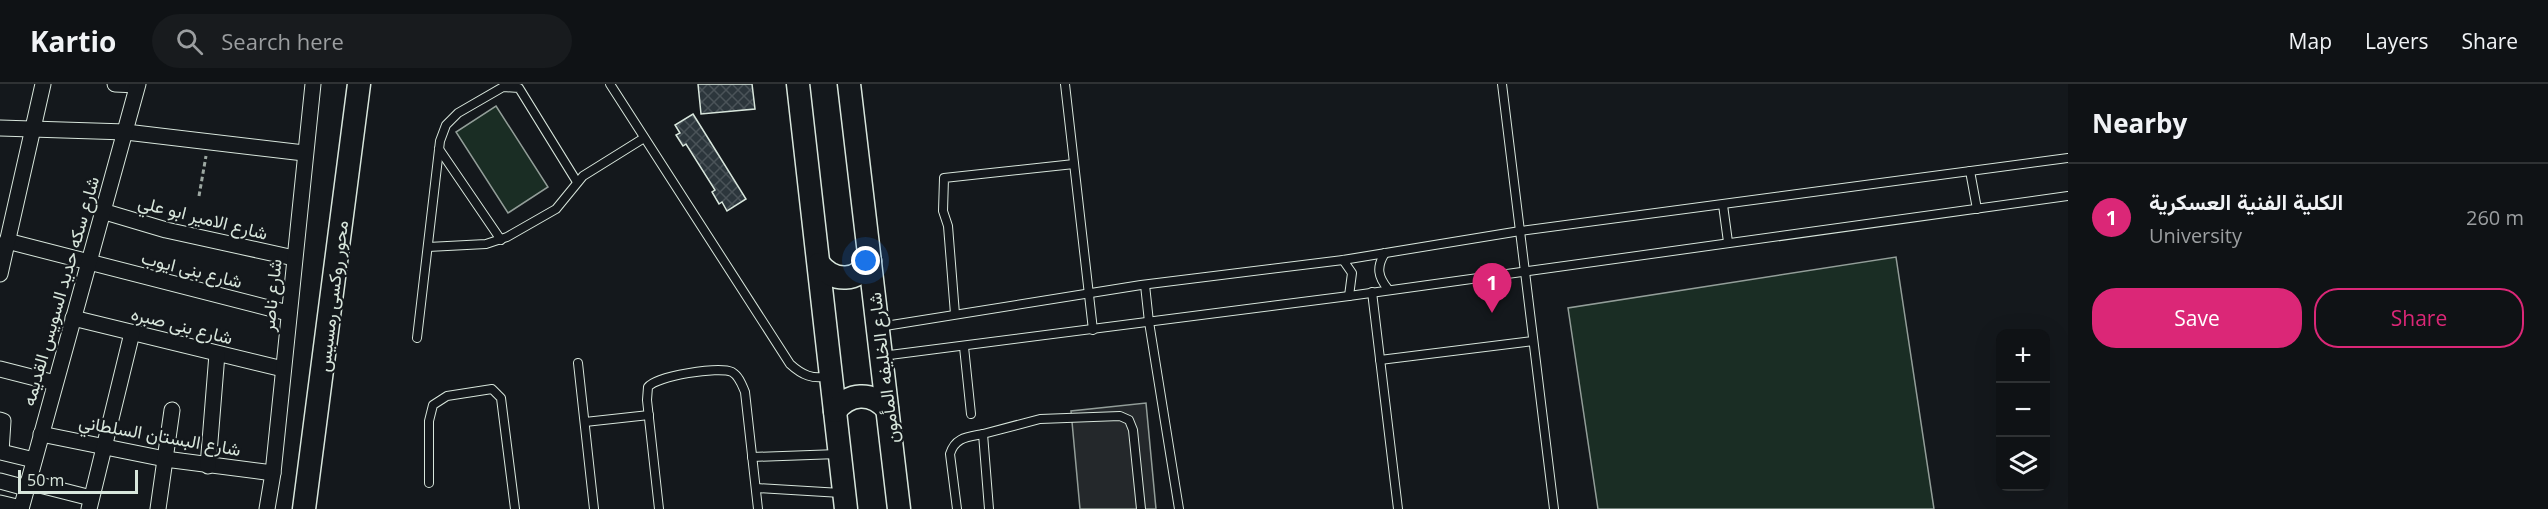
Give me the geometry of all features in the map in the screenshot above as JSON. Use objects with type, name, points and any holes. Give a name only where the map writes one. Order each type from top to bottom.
[{"type":"main road","name":"محور روكسى رمسيس","points":[[304,509],[359,84]]},
{"type":"main road","points":[[798,84],[845,501]]},
{"type":"main road","name":"شارع الخليفه المأمون","points":[[849,84],[899,509]]},
{"type":"main road","points":[[819,264],[835,277],[849,278],[861,272],[870,261]]},
{"type":"main road","points":[[835,411],[844,402],[857,396],[877,400],[887,408]]},
{"type":"street","points":[[0,274],[43,84]]},
{"type":"street","points":[[115,84],[137,85]]},
{"type":"street","name":"شارع ناصر","points":[[267,509],[273,473],[312,84]]},
{"type":"street","name":"شارع سكه حديد السويس القديمه","points":[[21,508],[86,263],[126,132],[137,85]]},
{"type":"street","points":[[0,129],[34,128],[126,132],[304,153]]},
{"type":"street","points":[[0,203],[17,204]]},
{"type":"street","name":"شارع الامير ابو علي","points":[[102,211],[166,230],[294,258]]},
{"type":"street","name":"شارع بنى ايوب","points":[[7,241],[288,313]]},
{"type":"street","name":"شارع بنى صبره","points":[[73,318],[283,369]]},
{"type":"street","points":[[0,481],[27,485],[90,504],[132,333]]},
{"type":"street","points":[[208,466],[217,354]]},
{"type":"street","points":[[0,369],[55,383]]},
{"type":"street","points":[[158,509],[172,411]]},
{"type":"street","points":[[0,420],[3,421],[1,452],[34,460]]},
{"type":"street","name":"شارع البستان السلطاني","points":[[41,434],[165,459],[273,473]]},
{"type":"street","points":[[0,503],[21,508]]},
{"type":"lane","points":[[610,84],[790,364],[804,375],[822,378],[831,376]]},
{"type":"lane","points":[[1065,84],[1087,294],[1093,330]]},
{"type":"lane","points":[[1502,84],[1554,509]]},
{"type":"lane","points":[[417,338],[439,149],[443,133],[452,118],[503,87],[511,85],[525,94],[577,182]]},
{"type":"lane","points":[[428,247],[486,244],[501,240],[556,209],[577,182],[644,138]]},
{"type":"lane","points":[[439,149],[501,240]]},
{"type":"lane","points":[[878,327],[1145,285],[1343,260],[1520,231],[2068,158]]},
{"type":"lane","points":[[955,314],[948,226],[943,211],[944,178],[1074,164]]},
{"type":"lane","points":[[1970,171],[1977,209]]},
{"type":"lane","points":[[881,356],[1349,296],[2068,196]]},
{"type":"lane","points":[[1723,205],[1728,243]]},
{"type":"lane","points":[[1385,253],[1379,265],[1379,273],[1388,289]]},
{"type":"lane","points":[[1343,260],[1352,273],[1349,296]]},
{"type":"lane","points":[[1145,285],[1179,509]]},
{"type":"lane","points":[[1372,292],[1398,509]]},
{"type":"lane","points":[[1380,360],[1533,341]]},
{"type":"lane","points":[[964,347],[970,414]]},
{"type":"lane","points":[[578,363],[594,509]]},
{"type":"lane","points":[[659,509],[647,393],[652,382],[722,370],[733,373],[740,380],[745,392],[758,509]]},
{"type":"lane","points":[[429,483],[429,421],[433,405],[447,396],[492,389],[501,398],[515,509]]},
{"type":"lane","points":[[585,422],[648,415]]},
{"type":"lane","points":[[957,509],[950,454],[952,447],[962,438],[1040,419],[1125,417],[1133,430],[1141,509]]},
{"type":"lane","points":[[983,434],[989,509]]},
{"type":"lane","points":[[752,457],[840,454]]},
{"type":"lane","points":[[756,488],[845,501]]},
{"type":"path","points":[[199,196],[208,142]]},
{"type":"green space","points":[[496,106],[548,187],[508,213],[456,132]]},
{"type":"green space","points":[[1896,257],[1934,509],[1598,509],[1568,308]]},
{"type":"shaded area","points":[[1146,403],[1156,509],[1080,509],[1071,411]]},
{"type":"building","points":[[698,84],[752,84],[755,109],[701,114]]},
{"type":"building","points":[[693,114],[746,199],[727,211],[722,202],[719,204],[712,192],[715,190],[686,144],[683,146],[676,135],[680,133],[675,125]]},
{"type":"place","name":"الكلية الفنية العسكرية","points":[[1492,313]]}]
